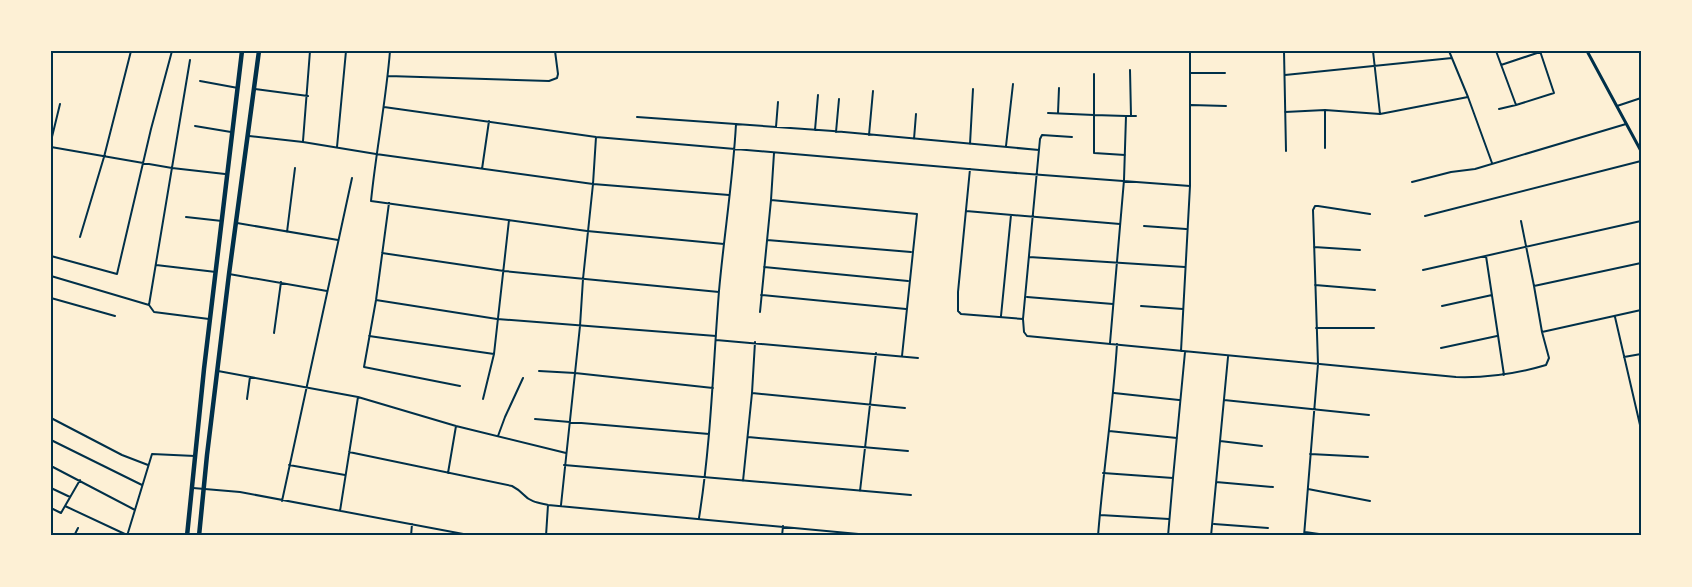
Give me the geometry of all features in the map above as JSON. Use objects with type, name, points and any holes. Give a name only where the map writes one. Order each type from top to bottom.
[{"type":"main road","points":[[187,536],[242,51]]},
{"type":"main road","points":[[199,536],[229,274],[259,51]]},
{"type":"street","points":[[80,237],[104,157],[131,51]]},
{"type":"street","points":[[51,256],[117,274],[142,163],[172,51]]},
{"type":"street","points":[[303,142],[310,51]]},
{"type":"street","points":[[338,147],[346,51]]},
{"type":"street","points":[[390,51],[370,201],[587,231],[724,244]]},
{"type":"street","points":[[388,76],[549,81],[557,78],[558,74],[555,51]]},
{"type":"street","points":[[1180,351],[1190,186],[1190,51]]},
{"type":"street","points":[[1284,51],[1286,151]]},
{"type":"street","points":[[1373,51],[1380,114]]},
{"type":"street","points":[[1449,51],[1492,163]]},
{"type":"street","points":[[1496,51],[1516,105]]},
{"type":"street","points":[[1499,109],[1554,93],[1541,51],[1501,64]]},
{"type":"street","points":[[1587,51],[1641,151]]},
{"type":"street","points":[[1639,51],[1641,55]]},
{"type":"street","points":[[1285,75],[1452,58]]},
{"type":"street","points":[[149,306],[190,60]]},
{"type":"street","points":[[1130,70],[1131,116]]},
{"type":"street","points":[[1191,73],[1225,73]]},
{"type":"street","points":[[1094,74],[1094,153],[1125,154]]},
{"type":"street","points":[[200,81],[239,88]]},
{"type":"street","points":[[1006,147],[1013,84]]},
{"type":"street","points":[[1058,113],[1059,88]]},
{"type":"street","points":[[255,89],[308,96]]},
{"type":"street","points":[[970,144],[973,89]]},
{"type":"street","points":[[869,135],[873,91]]},
{"type":"street","points":[[815,130],[818,95]]},
{"type":"street","points":[[1285,112],[1325,110],[1380,114],[1468,97]]},
{"type":"street","points":[[1617,106],[1641,98]]},
{"type":"street","points":[[836,132],[839,99]]},
{"type":"street","points":[[776,127],[778,102]]},
{"type":"street","points":[[51,141],[60,104]]},
{"type":"street","points":[[1191,105],[1226,106]]},
{"type":"street","points":[[384,107],[596,137],[1190,186]]},
{"type":"street","points":[[1325,110],[1325,148]]},
{"type":"street","points":[[1048,113],[1136,116]]},
{"type":"street","points":[[914,139],[916,114]]},
{"type":"street","points":[[1110,343],[1124,180],[1126,116]]},
{"type":"street","points":[[637,117],[1039,150]]},
{"type":"street","points":[[483,169],[489,122]]},
{"type":"street","points":[[699,518],[705,477],[719,292],[736,124]]},
{"type":"street","points":[[1412,182],[1451,172],[1475,169],[1627,124]]},
{"type":"street","points":[[195,126],[233,132]]},
{"type":"street","points":[[249,136],[593,184],[729,195]]},
{"type":"street","points":[[1072,138],[1040,136],[1023,319],[1024,332],[1027,336],[1456,377],[1521,372],[1547,363],[1549,358],[1521,221]]},
{"type":"street","points":[[561,506],[580,326],[596,137]]},
{"type":"street","points":[[51,147],[172,168],[228,175]]},
{"type":"street","points":[[759,312],[774,153]]},
{"type":"street","points":[[1425,216],[1641,161]]},
{"type":"street","points":[[287,232],[295,168]]},
{"type":"street","points":[[970,169],[958,311],[962,314],[1023,319]]},
{"type":"street","points":[[282,501],[352,178]]},
{"type":"street","points":[[771,200],[917,214],[902,356]]},
{"type":"street","points":[[389,203],[364,367],[460,386]]},
{"type":"street","points":[[1334,536],[1305,534],[1318,364],[1313,210],[1315,206],[1318,206],[1370,214]]},
{"type":"street","points":[[966,211],[1120,224]]},
{"type":"street","points":[[1001,316],[1011,215]]},
{"type":"street","points":[[186,216],[222,221]]},
{"type":"street","points":[[483,399],[494,354],[508,220]]},
{"type":"street","points":[[1423,270],[1641,221]]},
{"type":"street","points":[[236,223],[338,240]]},
{"type":"street","points":[[1144,226],[1187,230]]},
{"type":"street","points":[[767,240],[912,253]]},
{"type":"street","points":[[1314,247],[1360,250]]},
{"type":"street","points":[[382,253],[504,271],[719,292]]},
{"type":"street","points":[[1486,256],[1504,375]]},
{"type":"street","points":[[1029,257],[1186,267]]},
{"type":"street","points":[[1534,286],[1641,262]]},
{"type":"street","points":[[156,265],[216,272]]},
{"type":"street","points":[[764,267],[909,281]]},
{"type":"street","points":[[229,274],[327,291]]},
{"type":"street","points":[[51,276],[149,306],[154,312],[211,320]]},
{"type":"street","points":[[274,333],[281,282]]},
{"type":"street","points":[[1315,285],[1375,290]]},
{"type":"street","points":[[761,295],[906,309]]},
{"type":"street","points":[[1442,306],[1492,295]]},
{"type":"street","points":[[1025,297],[1113,304]]},
{"type":"street","points":[[51,298],[115,316]]},
{"type":"street","points":[[376,300],[497,319],[918,358]]},
{"type":"street","points":[[1141,306],[1183,309]]},
{"type":"street","points":[[1542,332],[1641,310]]},
{"type":"street","points":[[1615,316],[1640,425]]},
{"type":"street","points":[[1316,328],[1374,328]]},
{"type":"street","points":[[369,336],[494,354]]},
{"type":"street","points":[[1441,348],[1498,336]]},
{"type":"street","points":[[743,481],[756,342]]},
{"type":"street","points":[[1098,536],[1103,473],[1114,393],[1117,344]]},
{"type":"street","points":[[1168,536],[1185,352]]},
{"type":"street","points":[[860,491],[876,353]]},
{"type":"street","points":[[1624,357],[1641,354]]},
{"type":"street","points":[[1211,536],[1228,356]]},
{"type":"street","points":[[218,371],[358,397],[456,426],[566,453]]},
{"type":"street","points":[[539,371],[713,388]]},
{"type":"street","points":[[247,399],[250,377]]},
{"type":"street","points":[[498,436],[523,378]]},
{"type":"street","points":[[752,393],[905,408]]},
{"type":"street","points":[[1114,393],[1181,400]]},
{"type":"street","points":[[340,511],[358,397]]},
{"type":"street","points":[[1224,400],[1369,415]]},
{"type":"street","points":[[51,418],[122,455],[148,465]]},
{"type":"street","points":[[535,420],[709,434]]},
{"type":"street","points":[[448,473],[456,426]]},
{"type":"street","points":[[1109,430],[1177,438]]},
{"type":"street","points":[[748,437],[908,451]]},
{"type":"street","points":[[51,440],[142,485]]},
{"type":"street","points":[[1220,441],[1262,447]]},
{"type":"street","points":[[349,452],[513,486],[525,497],[548,505],[880,536]]},
{"type":"street","points":[[65,506],[127,535],[152,454],[195,456]]},
{"type":"street","points":[[1310,454],[1368,457]]},
{"type":"street","points":[[289,465],[345,475]]},
{"type":"street","points":[[564,465],[911,495]]},
{"type":"street","points":[[51,466],[135,510]]},
{"type":"street","points":[[1103,473],[1173,478]]},
{"type":"street","points":[[51,508],[61,513],[80,480]]},
{"type":"street","points":[[1216,482],[1273,487]]},
{"type":"street","points":[[192,487],[240,492],[474,536]]},
{"type":"street","points":[[51,488],[70,497]]},
{"type":"street","points":[[1308,489],[1370,501]]},
{"type":"street","points":[[546,536],[548,505]]},
{"type":"street","points":[[1100,515],[1169,519]]},
{"type":"street","points":[[411,536],[412,524]]},
{"type":"street","points":[[1213,524],[1268,528]]},
{"type":"street","points":[[782,536],[783,526]]},
{"type":"street","points":[[74,536],[78,528]]},
{"type":"street","points":[[815,536],[816,530]]}]
